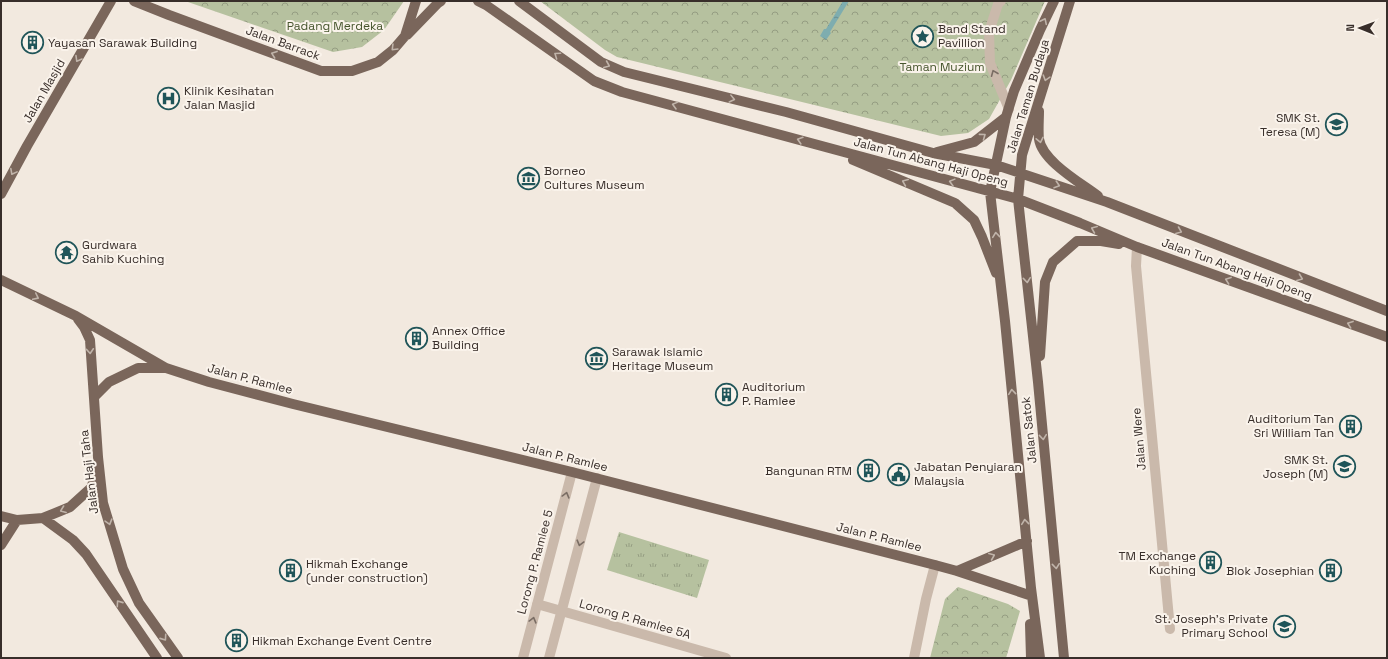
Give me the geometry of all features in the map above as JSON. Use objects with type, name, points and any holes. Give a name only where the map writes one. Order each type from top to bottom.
[{"type":"main road","name":"Jalan Masjid","points":[[1,194],[27,146],[112,1]]},
{"type":"main road","name":"Jalan Barrack","points":[[134,1],[321,71],[352,71],[378,62],[393,50],[406,36],[416,1]]},
{"type":"main road","points":[[406,36],[438,3],[442,1]]},
{"type":"main road","name":"Jalan Tun Abang Haji Openg","points":[[478,1],[486,4],[594,81],[622,92],[723,118],[1018,199],[1137,247],[1387,337]]},
{"type":"main road","name":"Jalan Tun Abang Haji Openg","points":[[519,1],[601,62],[624,72],[786,112],[933,153],[996,165],[1107,202],[1387,311]]},
{"type":"main road","name":"Jalan Taman Budaya","points":[[990,192],[1014,91],[1054,1]]},
{"type":"main road","name":"Jalan Taman Budaya","points":[[1018,199],[1022,155],[1070,1]]},
{"type":"main road","points":[[1039,101],[1039,140],[1044,152],[1059,167],[1107,202]]},
{"type":"main road","points":[[933,153],[974,142],[1008,113]]},
{"type":"main road","points":[[817,145],[955,203],[974,220],[1001,286]]},
{"type":"main road","name":"Jalan Satok","points":[[990,192],[1040,658]]},
{"type":"main road","name":"Jalan Satok","points":[[1018,199],[1038,382],[1064,658]]},
{"type":"main road","points":[[1038,382],[1045,282],[1053,262],[1077,241],[1101,241],[1137,247]]},
{"type":"main road","name":"Jalan P. Ramlee","points":[[1,280],[76,316],[166,368],[209,382],[256,395],[597,478],[935,565],[1029,595]]},
{"type":"main road","name":"Jalan Haji Taha","points":[[76,316],[84,327],[90,340],[98,457],[103,503],[123,569],[139,603],[178,658]]},
{"type":"main road","name":"Jalan P. Ramlee","points":[[94,397],[109,382],[138,368],[166,368]]},
{"type":"main road","points":[[1,516],[17,520],[43,518],[70,507],[92,487],[98,457]]},
{"type":"main road","points":[[43,518],[74,540],[86,554],[157,658]]},
{"type":"main road","points":[[1,545],[17,520]]},
{"type":"main road","points":[[957,571],[1027,541]]},
{"type":"main road","name":"Jalan Satok","points":[[1030,570],[1029,595],[1031,658]]},
{"type":"street","points":[[1001,1],[998,4],[989,32],[990,63],[1008,113]]},
{"type":"street","name":"Jalan Were","points":[[1137,247],[1136,266],[1170,629]]},
{"type":"street","name":"Lorong P. Ramlee 5","points":[[523,658],[572,472]]},
{"type":"street","points":[[549,658],[597,478]]},
{"type":"street","points":[[914,658],[926,599],[935,565]]},
{"type":"street","name":"Lorong P. Ramlee 5A","points":[[537,604],[726,658]]},
{"type":"green space","name":"Padang Merdeka","points":[[185,1],[404,1],[384,30],[362,47],[333,52]]},
{"type":"green space","name":"Taman Muzium","points":[[540,1],[1045,1],[1011,80],[989,119],[968,133],[941,136],[617,57],[605,50]]},
{"type":"green space","points":[[619,532],[709,560],[697,598],[607,570]]},
{"type":"green space","points":[[958,587],[1008,604],[1020,611],[1006,658],[930,658],[945,599]]},
{"type":"water","points":[[843,1],[849,1],[826,40],[820,36]]},
{"type":"place","name":"Band Stand Pavillion","points":[[922,36]]},
{"type":"place","name":"Yayasan Sarawak Building","points":[[33,43]]},
{"type":"place","name":"Klinik Kesihatan Jalan Masjid","points":[[168,98]]},
{"type":"place","name":"SMK St. Teresa (M)","points":[[1336,125]]},
{"type":"place","name":"Borneo Cultures Museum","points":[[528,178]]},
{"type":"place","name":"Gurdwara Sahib Kuching","points":[[66,252]]},
{"type":"place","name":"Annex Office Building","points":[[416,338]]},
{"type":"place","name":"Sarawak Islamic Heritage Museum","points":[[597,359]]},
{"type":"place","name":"Auditorium P. Ramlee","points":[[727,394]]},
{"type":"place","name":"Auditorium Tan Sri William Tan","points":[[1350,426]]},
{"type":"place","name":"SMK St. Joseph (M)","points":[[1344,467]]},
{"type":"place","name":"Bangunan RTM","points":[[868,471]]},
{"type":"place","name":"Jabatan Penyiaran Malaysia","points":[[898,474]]},
{"type":"place","name":"TM Exchange Kuching","points":[[1211,563]]},
{"type":"place","name":"Hikmah Exchange (under construction)","points":[[290,571]]},
{"type":"place","name":"Blok Josephian","points":[[1330,571]]},
{"type":"place","name":"St. Joseph's Private Primary School","points":[[1284,626]]},
{"type":"place","name":"Hikmah Exchange Event Centre","points":[[237,641]]}]
